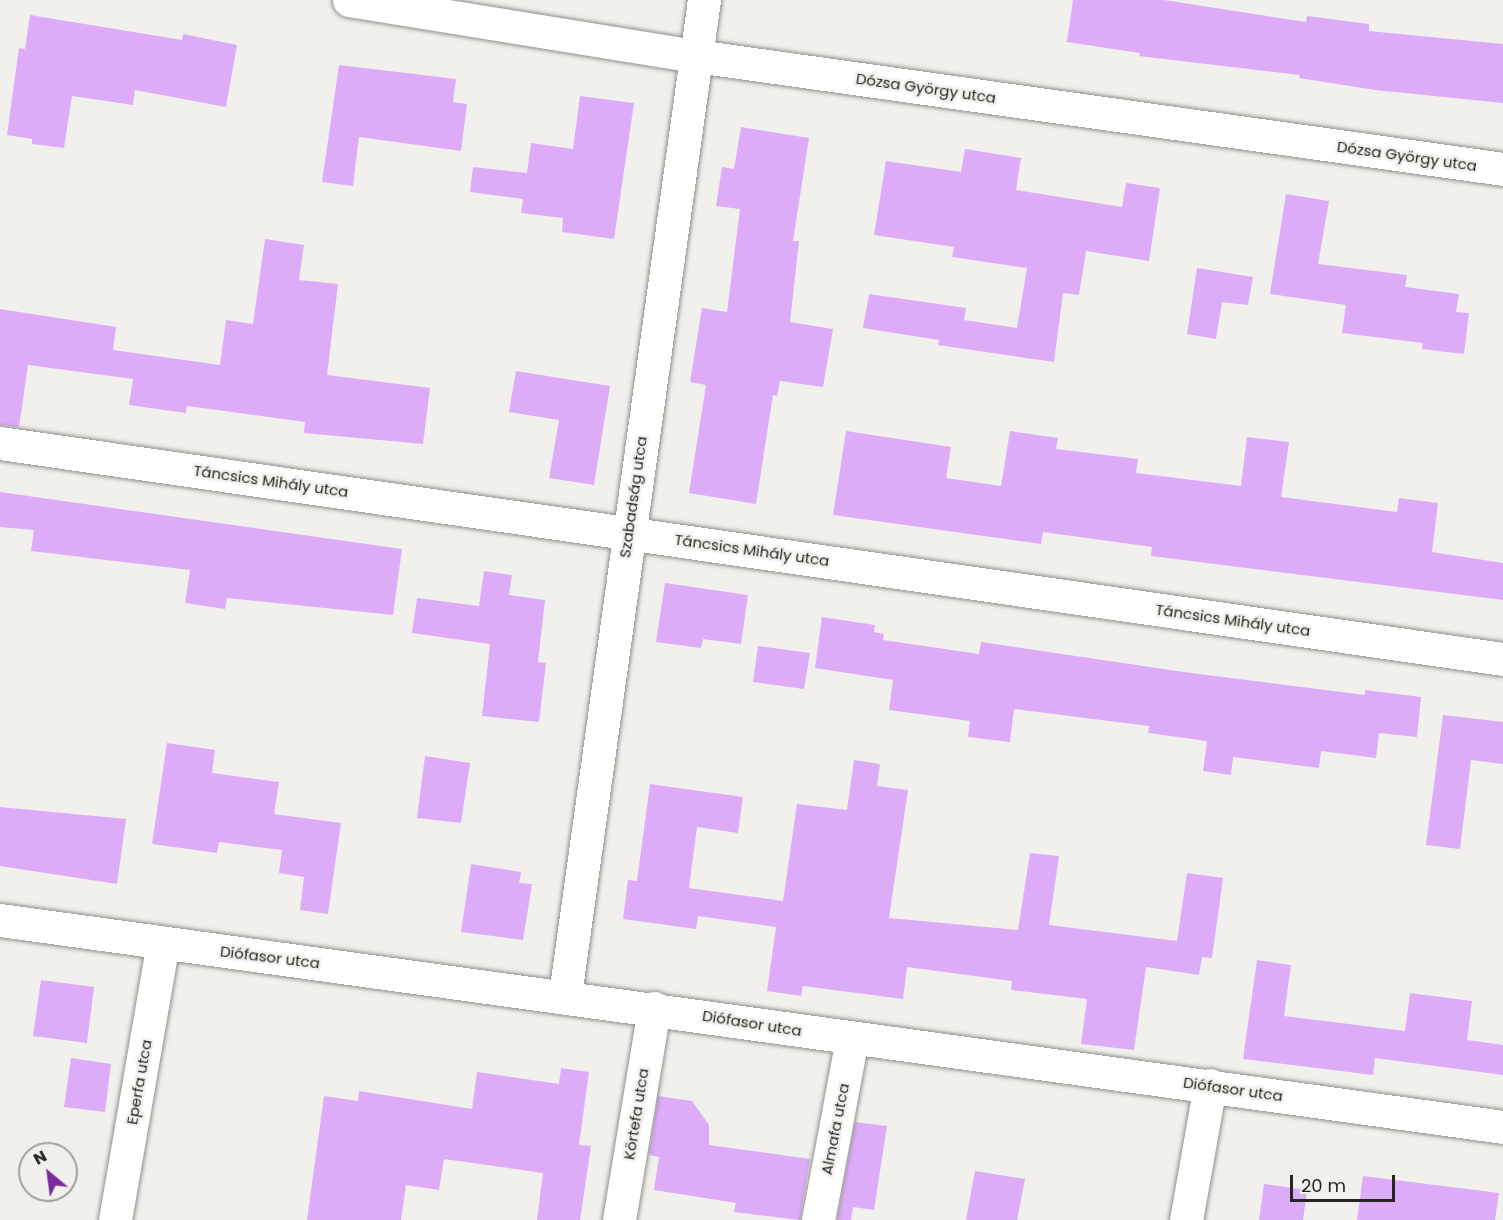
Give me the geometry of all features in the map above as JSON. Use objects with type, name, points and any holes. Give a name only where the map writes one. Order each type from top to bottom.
[{"type":"street","name":"Dózsa György utca","points":[[349,0],[696,56],[1503,169]]},
{"type":"street","name":"Szabadság utca","points":[[566,995],[628,532],[704,0]]},
{"type":"street","name":"Táncsics Mihály utca","points":[[0,443],[1503,659]]},
{"type":"street","name":"Diófasor utca","points":[[0,920],[163,944],[566,995],[852,1038],[1210,1085],[1503,1127]]},
{"type":"street","name":"Eperfa utca","points":[[115,1220],[163,944]]},
{"type":"street","name":"Körtefa utca","points":[[619,1220],[654,1008]]},
{"type":"street","name":"Almafa utca","points":[[818,1220],[852,1038]]},
{"type":"street","points":[[1186,1220],[1210,1085]]},
{"type":"building","points":[[1073,0],[1164,0],[1306,22],[1307,16],[1369,24],[1369,31],[1503,44],[1503,103],[1375,90],[1299,78],[1300,75],[1139,56],[1140,53],[1067,42]]},
{"type":"building","points":[[30,15],[182,40],[183,34],[237,45],[226,107],[135,90],[133,105],[72,96],[64,148],[32,144],[32,139],[7,135],[19,48],[25,49]]},
{"type":"building","points":[[339,65],[456,79],[453,102],[467,104],[461,151],[359,137],[353,186],[322,182]]},
{"type":"building","points":[[580,96],[634,103],[614,239],[562,232],[563,218],[521,213],[523,199],[470,192],[473,167],[527,173],[531,143],[573,149]]},
{"type":"building","points":[[741,127],[809,138],[793,241],[799,241],[790,322],[833,329],[823,387],[780,381],[777,396],[773,395],[756,504],[689,493],[706,385],[690,382],[702,308],[727,312],[740,209],[716,206],[722,167],[734,169]]},
{"type":"building","points":[[965,149],[1021,158],[1016,190],[1122,207],[1126,183],[1160,188],[1149,261],[1086,251],[1079,295],[1063,293],[1054,362],[938,345],[939,340],[863,328],[869,294],[966,308],[964,320],[1017,328],[1027,268],[952,257],[954,247],[874,235],[886,161],[961,172]]},
{"type":"building","points":[[1286,194],[1329,201],[1318,264],[1407,275],[1405,287],[1459,294],[1456,312],[1469,313],[1464,354],[1422,349],[1423,343],[1342,333],[1346,305],[1270,294]]},
{"type":"building","points":[[265,239],[304,245],[299,280],[338,284],[327,375],[430,388],[423,444],[304,433],[305,422],[187,406],[186,413],[129,405],[133,379],[28,365],[19,427],[0,425],[0,309],[116,327],[113,350],[220,365],[226,320],[253,324]]},
{"type":"building","points":[[1197,268],[1253,277],[1248,305],[1222,302],[1216,339],[1187,334]]},
{"type":"building","points":[[516,371],[610,386],[594,485],[549,478],[559,420],[509,412]]},
{"type":"building","points":[[846,431],[951,447],[946,478],[1001,486],[1010,431],[1058,438],[1056,449],[1138,459],[1136,473],[1241,486],[1247,437],[1289,442],[1281,497],[1397,512],[1399,498],[1438,503],[1432,552],[1503,563],[1503,600],[1151,556],[1152,547],[1043,532],[1041,544],[833,515]]},
{"type":"building","points":[[0,492],[402,549],[393,615],[227,598],[225,609],[185,603],[190,570],[31,551],[34,530],[0,527]]},
{"type":"building","points":[[484,571],[512,575],[509,595],[545,600],[538,662],[546,663],[539,722],[482,716],[490,644],[412,633],[417,598],[479,606]]},
{"type":"building","points":[[665,583],[748,595],[741,644],[703,639],[701,648],[656,642]]},
{"type":"building","points":[[822,617],[875,625],[874,632],[884,634],[883,640],[979,654],[981,642],[1184,672],[1365,695],[1365,690],[1421,697],[1417,737],[1379,733],[1376,758],[1321,751],[1319,768],[1233,757],[1231,775],[1203,771],[1207,741],[1148,733],[1149,726],[1014,709],[1010,742],[968,737],[970,721],[889,710],[893,680],[815,668]]},
{"type":"building","points":[[758,646],[810,653],[804,689],[753,682]]},
{"type":"building","points":[[1443,715],[1503,722],[1503,764],[1471,760],[1460,849],[1426,845]]},
{"type":"building","points":[[167,743],[215,750],[212,773],[279,782],[274,814],[341,823],[328,914],[300,910],[304,877],[279,873],[282,850],[219,842],[217,853],[152,844]]},
{"type":"building","points":[[425,756],[470,763],[461,823],[417,818]]},
{"type":"building","points":[[854,760],[880,764],[877,786],[908,790],[889,918],[1018,930],[1030,853],[1059,856],[1049,925],[1177,941],[1187,873],[1223,878],[1212,958],[1202,957],[1199,975],[1146,967],[1134,1050],[1081,1044],[1087,999],[1011,990],[1012,981],[907,967],[903,999],[803,986],[801,996],[767,991],[776,927],[698,916],[696,929],[623,919],[628,880],[637,881],[650,784],[743,797],[738,833],[697,827],[689,888],[783,901],[797,804],[847,810]]},
{"type":"building","points":[[0,807],[126,819],[117,884],[0,866]]},
{"type":"building","points":[[471,864],[521,872],[519,883],[532,884],[523,940],[461,932]]},
{"type":"building","points":[[1257,960],[1291,965],[1284,1016],[1405,1031],[1410,993],[1472,1001],[1467,1040],[1503,1045],[1503,1075],[1375,1058],[1373,1075],[1243,1059]]},
{"type":"building","points":[[41,980],[94,987],[87,1043],[33,1036]]},
{"type":"building","points":[[71,1058],[111,1064],[105,1112],[64,1107]]},
{"type":"building","points":[[561,1068],[589,1072],[579,1145],[591,1146],[580,1220],[537,1220],[543,1173],[444,1159],[439,1190],[406,1185],[401,1220],[307,1220],[324,1096],[358,1101],[359,1091],[472,1109],[477,1072],[559,1084]]},
{"type":"building","points":[[658,1096],[692,1101],[709,1125],[709,1145],[810,1159],[800,1220],[734,1212],[736,1203],[654,1190],[659,1157],[649,1155]]},
{"type":"building","points":[[855,1122],[887,1126],[874,1210],[853,1207],[851,1220],[837,1220]]},
{"type":"building","points":[[975,1171],[1025,1179],[1017,1220],[966,1220]]},
{"type":"building","points":[[1363,1176],[1499,1193],[1495,1220],[1357,1220]]},
{"type":"building","points":[[1264,1184],[1307,1190],[1303,1220],[1259,1220]]}]
